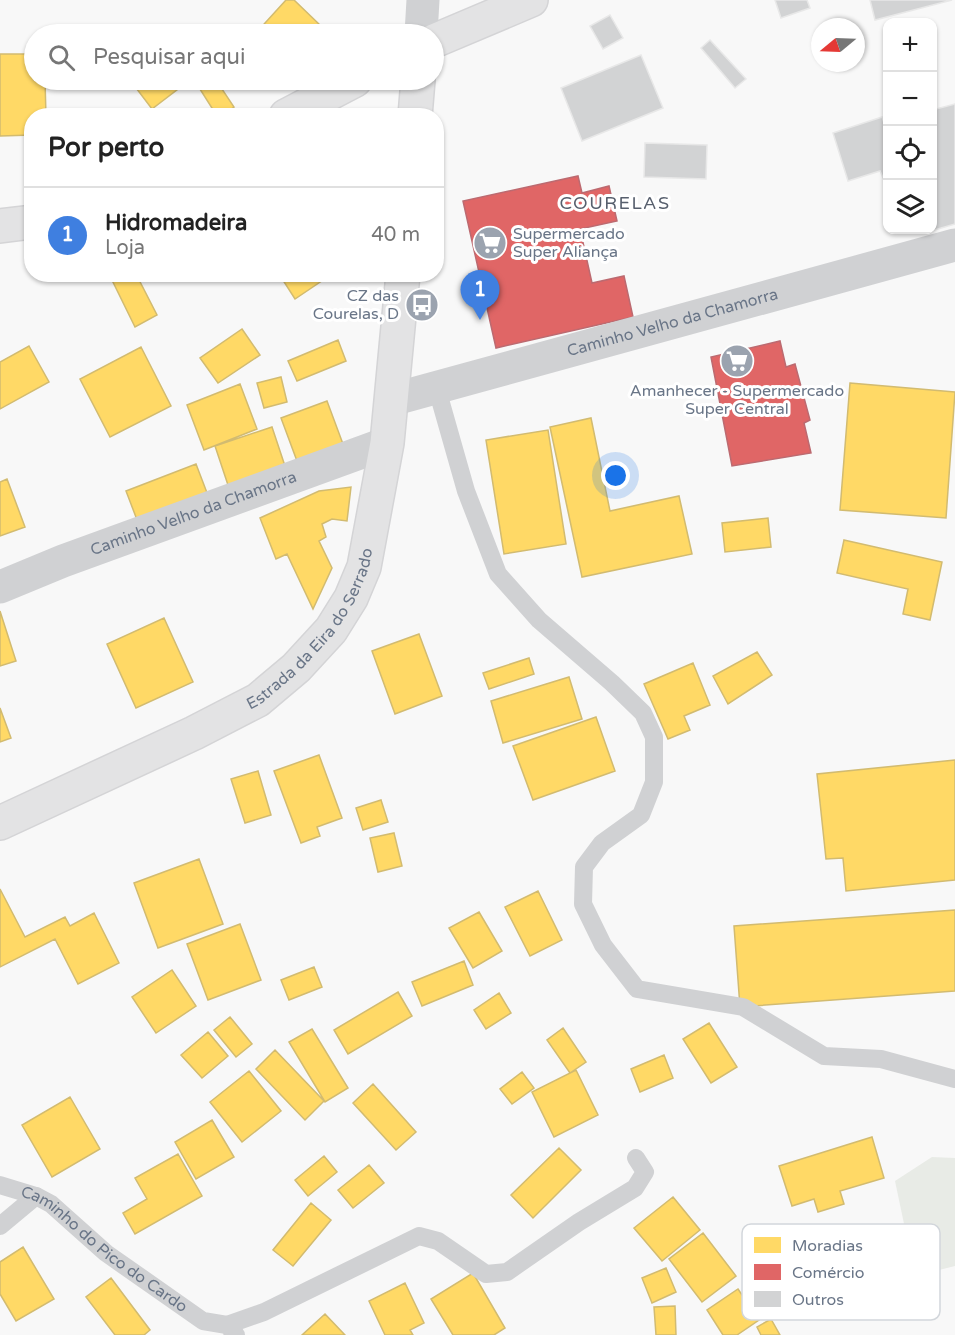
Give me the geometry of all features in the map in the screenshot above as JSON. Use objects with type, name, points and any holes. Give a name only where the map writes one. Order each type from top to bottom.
[{"type":"main road","points":[[444,37],[531,0]]},
{"type":"main road","points":[[301,108],[336,90]]},
{"type":"main road","points":[[416,108],[417,90]]},
{"type":"main road","points":[[0,226],[24,223]]},
{"type":"main road","name":"Estrada da Eira do Serrado","points":[[0,823],[194,733],[258,700],[296,668],[331,630],[351,598],[364,567],[387,443],[402,282]]},
{"type":"street","points":[[422,24],[423,0]]},
{"type":"street","name":"Caminho Velho da Chamorra","points":[[391,400],[955,245]]},
{"type":"street","name":"Caminho Velho da Chamorra","points":[[0,587],[63,561],[387,443]]},
{"type":"lane","points":[[437,389],[466,491],[498,573],[539,620],[612,683],[642,713],[654,737],[654,782],[641,815],[602,843],[584,867],[583,904],[603,945],[637,989],[743,1007],[824,1056],[881,1059],[955,1079]]},
{"type":"lane","points":[[232,1330],[419,1236],[438,1241],[486,1274],[507,1272],[579,1222],[635,1188],[645,1172],[636,1158]]},
{"type":"lane","name":"Caminho do Pico do Cardo","points":[[0,1185],[36,1196],[68,1218],[106,1253],[203,1321],[232,1330]]},
{"type":"lane","points":[[0,1226],[36,1196]]},
{"type":"shaded area","points":[[932,1157],[955,1158],[955,1266],[940,1270],[940,1224],[904,1224],[895,1181]]},
{"type":"building: Moradias","points":[[286,0],[294,0],[319,24],[264,24]]},
{"type":"building: Moradias","points":[[0,54],[24,54],[24,90],[45,90],[46,108],[24,108],[24,135],[0,136]]},
{"type":"building: Moradias","points":[[138,90],[177,90],[153,108]]},
{"type":"building: Moradias","points":[[201,90],[223,90],[234,107],[233,108],[212,108]]},
{"type":"building: Moradias","points":[[113,282],[140,282],[157,315],[135,327]]},
{"type":"building: Moradias","points":[[284,282],[320,282],[295,299]]},
{"type":"building: Moradias","points":[[242,329],[260,355],[218,383],[200,358]]},
{"type":"building: Moradias","points":[[338,340],[346,361],[297,381],[288,361]]},
{"type":"building: Moradias","points":[[29,346],[49,382],[0,409],[0,362]]},
{"type":"building: Moradias","points":[[141,347],[171,406],[110,437],[80,379]]},
{"type":"building: Moradias","points":[[281,377],[287,402],[264,408],[257,383]]},
{"type":"building: Moradias","points":[[850,383],[955,392],[946,518],[840,510]]},
{"type":"building: Moradias","points":[[240,384],[257,429],[204,450],[187,405]]},
{"type":"building: Moradias","points":[[327,401],[343,444],[297,461],[281,418]]},
{"type":"building: Moradias","points":[[591,418],[610,511],[679,496],[692,554],[582,577],[550,427]]},
{"type":"building: Moradias","points":[[272,427],[286,469],[229,488],[215,446]]},
{"type":"building: Moradias","points":[[548,430],[566,544],[504,554],[486,440]]},
{"type":"building: Moradias","points":[[196,464],[209,498],[139,525],[126,491]]},
{"type":"building: Moradias","points":[[7,479],[25,527],[0,536],[0,482]]},
{"type":"building: Moradias","points":[[351,487],[347,521],[332,519],[322,524],[326,537],[319,541],[332,568],[313,609],[287,554],[276,559],[260,518],[319,491]]},
{"type":"building: Moradias","points":[[768,518],[771,547],[725,552],[722,523]]},
{"type":"building: Moradias","points":[[844,540],[942,562],[930,620],[903,614],[908,589],[837,573]]},
{"type":"building: Moradias","points":[[0,611],[16,661],[0,666]]},
{"type":"building: Moradias","points":[[164,618],[193,682],[136,708],[107,644]]},
{"type":"building: Moradias","points":[[419,634],[442,696],[395,714],[372,651]]},
{"type":"building: Moradias","points":[[757,652],[772,675],[728,704],[713,676]]},
{"type":"building: Moradias","points":[[529,658],[534,674],[489,689],[483,673]]},
{"type":"building: Moradias","points":[[693,663],[710,705],[684,716],[690,730],[668,739],[644,684]]},
{"type":"building: Moradias","points":[[569,677],[582,719],[503,743],[491,701]]},
{"type":"building: Moradias","points":[[0,708],[11,738],[0,742]]},
{"type":"building: Moradias","points":[[596,717],[615,771],[533,800],[513,746]]},
{"type":"building: Moradias","points":[[319,755],[342,818],[317,827],[320,836],[301,843],[274,771]]},
{"type":"building: Moradias","points":[[955,760],[955,880],[846,891],[843,858],[826,859],[817,774]]},
{"type":"building: Moradias","points":[[258,771],[271,815],[245,823],[231,779]]},
{"type":"building: Moradias","points":[[381,800],[388,822],[363,830],[356,808]]},
{"type":"building: Moradias","points":[[394,833],[402,866],[378,872],[370,838]]},
{"type":"building: Moradias","points":[[199,859],[223,924],[158,948],[134,883]]},
{"type":"building: Moradias","points":[[0,889],[25,937],[65,917],[70,926],[94,913],[119,963],[78,984],[55,939],[0,967]]},
{"type":"building: Moradias","points":[[538,891],[562,940],[530,956],[505,907]]},
{"type":"building: Moradias","points":[[955,910],[955,991],[740,1007],[734,926]]},
{"type":"building: Moradias","points":[[479,912],[502,951],[473,968],[449,928]]},
{"type":"building: Moradias","points":[[240,924],[261,980],[208,1000],[187,944]]},
{"type":"building: Moradias","points":[[464,961],[473,985],[422,1006],[412,982]]},
{"type":"building: Moradias","points":[[314,967],[322,987],[289,1000],[281,980]]},
{"type":"building: Moradias","points":[[172,970],[196,1006],[156,1033],[132,997]]},
{"type":"building: Moradias","points":[[398,992],[412,1016],[348,1054],[334,1030]]},
{"type":"building: Moradias","points":[[499,993],[511,1013],[486,1029],[474,1010]]},
{"type":"building: Moradias","points":[[230,1017],[252,1044],[236,1057],[214,1030]]},
{"type":"building: Moradias","points":[[709,1023],[737,1067],[711,1083],[683,1039]]},
{"type":"building: Moradias","points":[[563,1028],[586,1062],[570,1073],[547,1040]]},
{"type":"building: Moradias","points":[[312,1029],[348,1088],[325,1102],[289,1042]]},
{"type":"building: Moradias","points":[[208,1032],[228,1056],[202,1078],[181,1055]]},
{"type":"building: Moradias","points":[[275,1050],[324,1101],[305,1120],[256,1069]]},
{"type":"building: Moradias","points":[[664,1055],[673,1078],[640,1092],[631,1069]]},
{"type":"building: Moradias","points":[[576,1070],[598,1115],[554,1137],[532,1092]]},
{"type":"building: Moradias","points":[[249,1071],[281,1111],[242,1142],[210,1102]]},
{"type":"building: Moradias","points":[[522,1072],[534,1088],[512,1104],[500,1089]]},
{"type":"building: Moradias","points":[[373,1084],[416,1132],[396,1150],[353,1103]]},
{"type":"building: Moradias","points":[[70,1097],[100,1149],[52,1177],[22,1125]]},
{"type":"building: Moradias","points":[[212,1120],[234,1157],[196,1179],[175,1142]]},
{"type":"building: Moradias","points":[[872,1137],[884,1178],[840,1191],[844,1204],[818,1212],[814,1199],[792,1206],[779,1166]]},
{"type":"building: Moradias","points":[[559,1148],[581,1170],[533,1218],[511,1195]]},
{"type":"building: Moradias","points":[[178,1154],[202,1196],[135,1234],[123,1213],[147,1199],[135,1178]]},
{"type":"building: Moradias","points":[[324,1156],[337,1172],[308,1196],[295,1180]]},
{"type":"building: Moradias","points":[[369,1165],[384,1183],[353,1208],[338,1190]]},
{"type":"building: Moradias","points":[[673,1197],[700,1230],[662,1261],[634,1228]]},
{"type":"building: Moradias","points":[[311,1203],[331,1220],[293,1266],[273,1250]]},
{"type":"building: Moradias","points":[[703,1233],[736,1276],[702,1302],[669,1259]]},
{"type":"building: Moradias","points":[[23,1247],[54,1299],[16,1321],[0,1294],[0,1262]]},
{"type":"building: Moradias","points":[[666,1268],[676,1292],[652,1303],[642,1278]]},
{"type":"building: Moradias","points":[[473,1273],[505,1328],[494,1335],[453,1335],[431,1299]]},
{"type":"building: Moradias","points":[[111,1278],[150,1330],[144,1335],[115,1335],[86,1297]]},
{"type":"building: Moradias","points":[[405,1283],[424,1323],[410,1330],[413,1335],[385,1335],[369,1301]]},
{"type":"building: Moradias","points":[[738,1289],[742,1295],[742,1320],[759,1320],[737,1335],[723,1335],[707,1310]]},
{"type":"building: Moradias","points":[[675,1306],[676,1335],[656,1335],[654,1307]]},
{"type":"building: Moradias","points":[[325,1314],[345,1335],[302,1335]]},
{"type":"building: Moradias","points":[[772,1320],[780,1335],[761,1335],[757,1327]]},
{"type":"building: Comércio","points":[[578,176],[582,193],[609,186],[617,221],[580,229],[592,283],[624,276],[633,317],[496,348],[463,201]]},
{"type":"building: Comércio","points":[[780,341],[786,367],[795,364],[810,420],[804,423],[811,453],[732,466],[711,357]]},
{"type":"building: Outros","points":[[775,0],[807,0],[810,8],[781,18]]},
{"type":"building: Outros","points":[[870,0],[952,0],[875,20]]},
{"type":"building: Outros","points":[[610,15],[623,38],[603,49],[590,26]]},
{"type":"building: Outros","points":[[710,40],[746,79],[735,88],[701,48]]},
{"type":"building: Outros","points":[[641,55],[663,108],[582,141],[561,88]]},
{"type":"building: Outros","points":[[955,104],[955,224],[937,229],[937,126],[937,109]]},
{"type":"building: Outros","points":[[882,117],[883,178],[880,171],[848,181],[833,133]]},
{"type":"building: Outros","points":[[645,143],[707,145],[706,179],[644,177]]},
{"type":"place","name":"Supermercado Super Aliança","points":[[490,243]]},
{"type":"place","name":"CZ das Courelas, D","points":[[422,305]]},
{"type":"place","name":"Hidromadeira","points":[[480,320]]},
{"type":"place","name":"Amanhecer - Supermercado Super Central","points":[[737,361]]},
{"type":"district","name":"COURELAS","points":[[615,203]]}]
